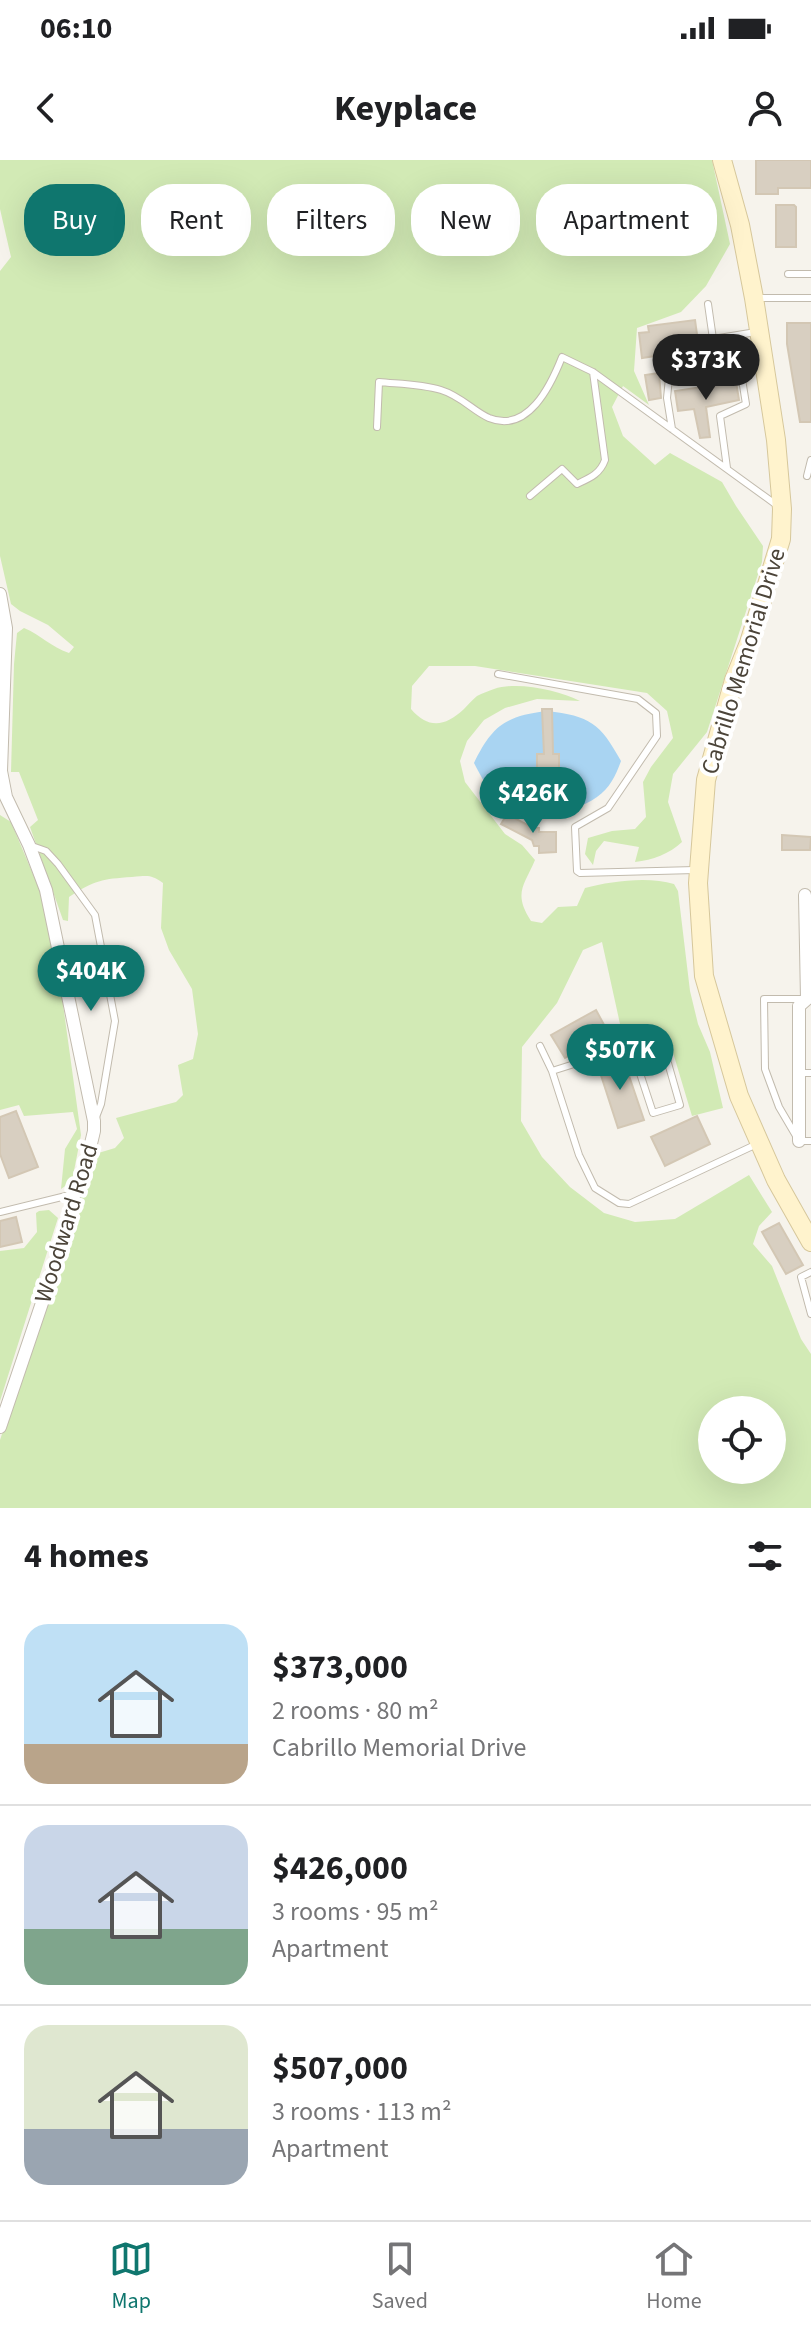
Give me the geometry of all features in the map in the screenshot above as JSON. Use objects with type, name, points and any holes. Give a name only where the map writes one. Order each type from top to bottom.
[{"type":"main road","name":"Cabrillo Memorial Drive","points":[[722,160],[740,225],[760,331],[776,440],[782,509],[781,539],[749,643],[734,680],[706,780],[699,870],[704,976],[739,1096],[776,1180],[811,1242]]},
{"type":"street","name":"Woodward Road","points":[[0,594],[6,628],[1,771],[6,809],[29,845],[49,904],[94,1121],[85,1169],[65,1235],[0,1427]]},
{"type":"street","points":[[805,895],[805,1141]]},
{"type":"lane","points":[[788,274],[811,274]]},
{"type":"lane","points":[[754,298],[811,298]]},
{"type":"lane","points":[[708,304],[713,339],[760,331]]},
{"type":"lane","points":[[377,427],[379,382],[442,390],[462,399],[489,418],[506,421],[521,417],[539,402],[562,357],[593,372],[782,509]]},
{"type":"lane","points":[[672,429],[667,398],[669,378],[740,367],[746,404],[720,416],[727,468]]},
{"type":"lane","points":[[530,496],[562,469],[577,484],[602,469],[605,460],[593,372]]},
{"type":"lane","points":[[807,476],[811,460]]},
{"type":"lane","points":[[498,674],[638,699],[656,713],[657,736],[608,808],[575,827],[577,871],[699,870]]},
{"type":"lane","points":[[29,845],[46,851],[95,915],[115,1021],[101,1104],[94,1121]]},
{"type":"lane","points":[[805,1141],[779,1107],[765,1069],[764,999],[806,1004]]},
{"type":"lane","points":[[540,1046],[552,1071],[579,1155],[595,1188],[619,1203],[629,1204],[760,1142]]},
{"type":"lane","points":[[552,1071],[631,1046],[664,1049],[680,1105],[653,1113],[631,1046]]},
{"type":"lane","points":[[0,1212],[75,1194]]},
{"type":"lane","points":[[811,1272],[801,1277],[811,1314]]},
{"type":"green space","points":[[0,160],[712,160],[730,244],[706,286],[681,312],[637,328],[634,371],[649,405],[623,386],[612,407],[623,436],[655,465],[670,453],[722,482],[763,546],[762,562],[707,732],[673,774],[668,802],[682,842],[660,856],[635,862],[639,847],[604,841],[596,851],[593,865],[585,854],[588,838],[635,829],[646,817],[643,782],[673,738],[667,711],[647,693],[475,666],[429,666],[412,686],[411,709],[430,723],[443,722],[457,715],[479,695],[514,686],[549,690],[580,701],[537,699],[505,708],[484,720],[467,741],[460,761],[465,782],[505,834],[522,845],[535,860],[521,896],[531,921],[542,923],[558,907],[577,906],[585,888],[595,885],[653,880],[674,884],[678,891],[690,991],[698,1024],[710,1052],[723,1108],[692,1116],[671,1046],[622,1033],[602,942],[583,950],[557,1003],[522,1047],[521,1121],[542,1157],[570,1187],[604,1213],[635,1222],[675,1219],[749,1175],[772,1212],[759,1226],[753,1244],[772,1266],[801,1339],[811,1354],[811,1508],[0,1508],[0,1440],[95,1154],[115,1148],[124,1138],[116,1118],[176,1102],[183,1095],[178,1065],[193,1059],[198,1034],[192,989],[169,950],[161,928],[163,883],[145,876],[99,881],[69,897],[68,921],[63,920],[30,827],[38,820],[19,772],[11,772],[17,633],[24,628],[69,653],[74,647],[48,625],[11,604],[0,556],[0,271],[11,257],[0,209]]},
{"type":"green space","points":[[0,815],[11,822],[43,898],[58,968],[81,1135],[72,1181],[61,1189],[65,1149],[77,1129],[73,1112],[24,1116],[19,1105],[0,1110]]},
{"type":"green space","points":[[49,1210],[58,1218],[0,1401],[0,1251],[24,1248],[37,1232],[36,1213]]},
{"type":"water","points":[[547,711],[574,716],[592,724],[607,738],[621,761],[615,776],[602,793],[575,808],[562,811],[523,809],[500,799],[488,787],[474,763],[487,740],[502,725],[520,716]]},
{"type":"building","points":[[756,160],[811,160],[811,188],[778,188],[778,194],[756,194]]},
{"type":"building","points":[[776,205],[796,207],[796,247],[776,247]]},
{"type":"building","points":[[695,320],[699,349],[642,358],[639,333],[649,332],[648,326]]},
{"type":"building","points":[[787,323],[811,323],[811,422],[800,422],[787,344]]},
{"type":"building","points":[[659,373],[661,398],[649,400],[645,375]]},
{"type":"building","points":[[736,382],[739,400],[706,407],[710,437],[700,438],[694,409],[678,411],[675,391]]},
{"type":"building","points":[[542,709],[552,709],[553,754],[559,754],[559,769],[553,769],[554,814],[545,815],[543,769],[537,769],[537,754],[544,754]]},
{"type":"building","points":[[507,814],[533,828],[539,828],[539,832],[556,832],[556,852],[539,853],[539,846],[534,846],[532,840],[501,824]]},
{"type":"building","points":[[782,835],[811,837],[810,850],[782,850]]},
{"type":"building","points":[[596,1010],[609,1034],[583,1052],[581,1049],[565,1058],[551,1035]]},
{"type":"building","points":[[622,1055],[644,1120],[618,1128],[597,1063]]},
{"type":"building","points":[[16,1111],[38,1167],[9,1178],[0,1154],[0,1117]]},
{"type":"building","points":[[697,1116],[710,1144],[665,1166],[651,1137]]},
{"type":"building","points":[[16,1217],[22,1242],[0,1247],[0,1221]]},
{"type":"building","points":[[779,1223],[803,1265],[786,1274],[762,1232]]}]
